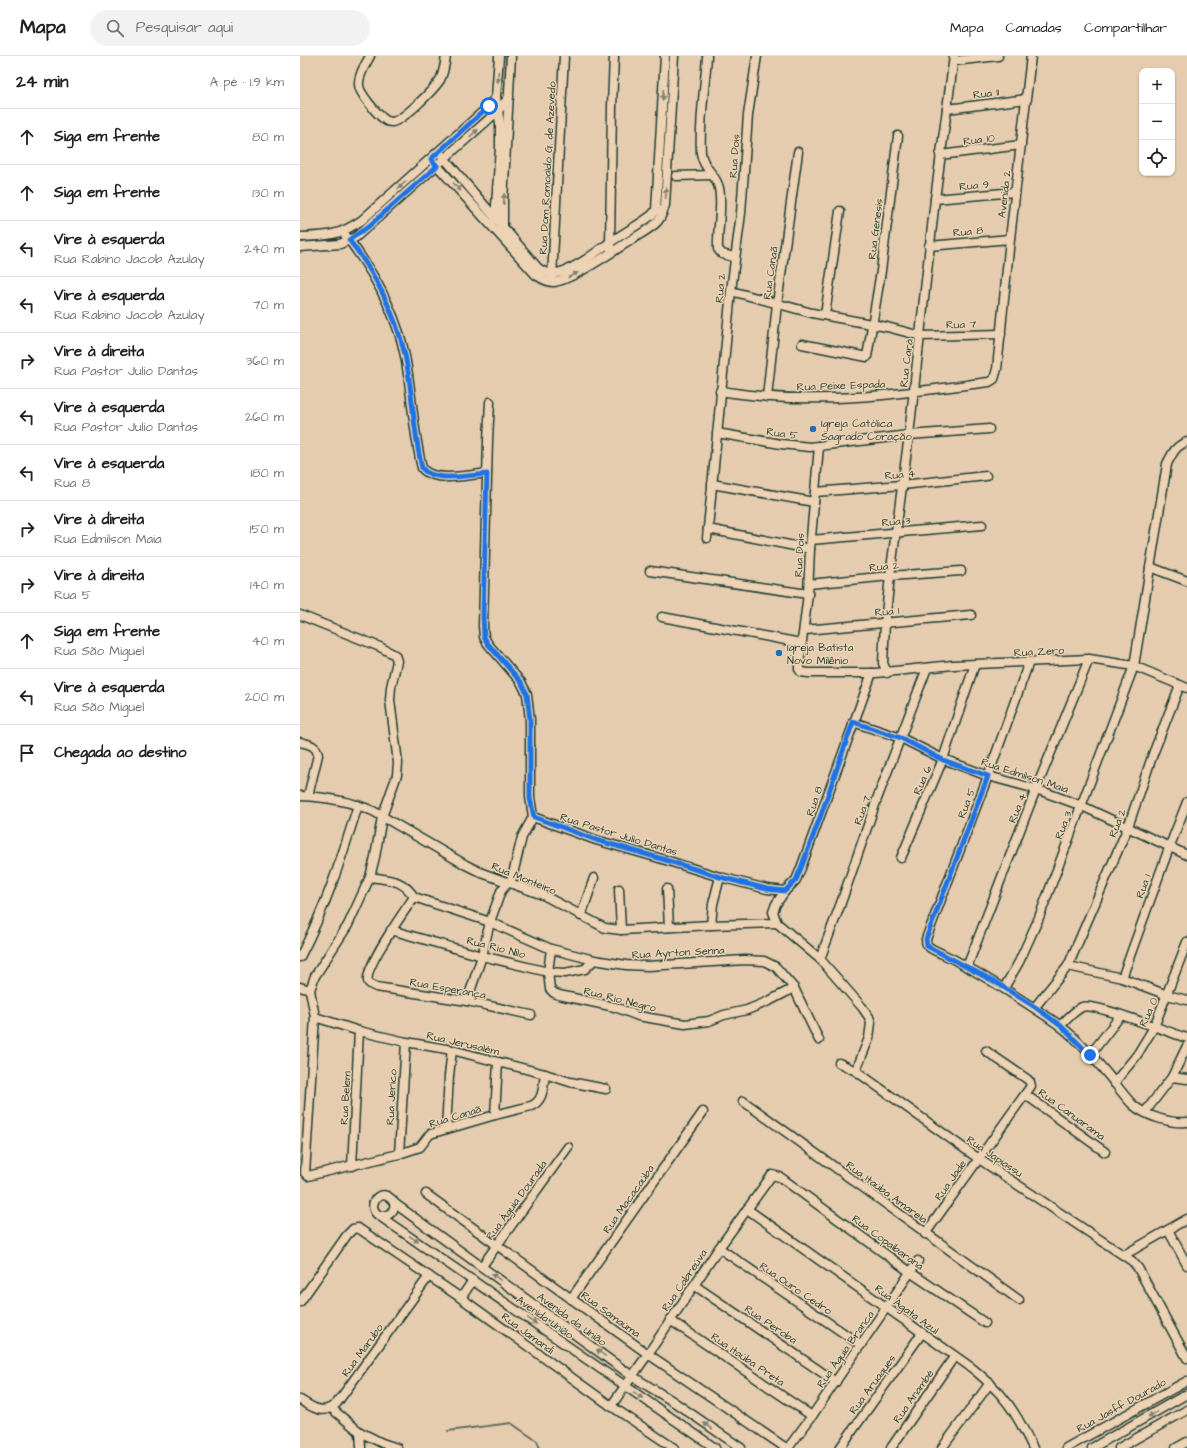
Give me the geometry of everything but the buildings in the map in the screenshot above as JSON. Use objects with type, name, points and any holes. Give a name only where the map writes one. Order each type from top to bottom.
[{"type":"street","points":[[370,56],[360,77],[359,85],[363,94],[384,120],[391,122],[398,120],[432,91],[441,78],[445,66],[446,56]]},
{"type":"street","points":[[495,217],[500,148],[500,124],[496,97],[499,56]]},
{"type":"street","points":[[499,229],[511,56]]},
{"type":"street","name":"Rua Dom Romoaldo G. de Azevedo","points":[[552,278],[564,56]]},
{"type":"street","points":[[611,253],[609,243],[614,56]]},
{"type":"street","points":[[552,278],[558,273],[589,257],[645,220],[656,210],[665,56]]},
{"type":"street","points":[[438,152],[495,217],[503,238],[536,275],[543,280],[552,278],[561,280],[571,276],[611,253],[658,222],[664,210],[674,56]]},
{"type":"street","points":[[707,56],[701,134],[701,155],[705,167],[712,175],[718,186],[720,197],[718,249],[722,254],[734,257]]},
{"type":"street","name":"Rua Dois","points":[[734,257],[741,214],[748,115],[757,56]]},
{"type":"street","points":[[954,58],[998,56]]},
{"type":"street","name":"Avenida 2","points":[[986,382],[993,380],[996,377],[1031,56]]},
{"type":"street","name":"Rua Cará","points":[[887,673],[883,663],[890,576],[921,336],[934,199],[954,58]]},
{"type":"street","points":[[300,237],[333,235],[343,232],[362,220],[489,106],[496,97]]},
{"type":"street","points":[[300,247],[340,244],[349,240],[369,226],[498,111],[509,97]]},
{"type":"street","name":"Rua 11","points":[[947,109],[1027,99]]},
{"type":"street","name":"Rua Genesis","points":[[802,344],[867,357],[881,271],[898,136]]},
{"type":"street","name":"Rua 10","points":[[940,155],[1021,145]]},
{"type":"street","name":"Rua Canaã","points":[[766,397],[798,152]]},
{"type":"street","points":[[431,159],[538,268],[552,278]]},
{"type":"street","points":[[676,176],[712,175]]},
{"type":"street","name":"Rua 9","points":[[934,199],[1015,192]]},
{"type":"street","points":[[825,315],[840,211]]},
{"type":"street","points":[[343,232],[373,275],[393,317],[405,355],[422,468],[425,472],[432,475],[441,476],[487,474]]},
{"type":"street","name":"Rua 8","points":[[929,246],[1010,239]]},
{"type":"street","name":"Rua 2","points":[[707,538],[734,257]]},
{"type":"street","name":"Rua 7","points":[[731,291],[777,304],[921,336],[1001,334]]},
{"type":"street","name":"Rua Peixe Espada","points":[[720,391],[766,397],[801,399],[914,392],[986,382]]},
{"type":"street","points":[[467,1001],[482,956],[490,922],[501,891],[514,872],[522,837],[534,817],[530,798],[530,720],[527,694],[521,682],[488,644],[484,637],[483,615],[490,402]]},
{"type":"street","name":"Rua 5","points":[[717,433],[781,444],[819,446],[909,435],[989,429]]},
{"type":"street","name":"Rua 3","points":[[1004,988],[1019,962],[1038,920],[1134,666],[1167,464],[1175,449],[1187,442]]},
{"type":"street","name":"Rua Dois","points":[[799,666],[801,643],[805,630],[819,446]]},
{"type":"street","name":"Rua 4","points":[[815,492],[986,476]]},
{"type":"street","points":[[712,484],[814,502]]},
{"type":"street","name":"Rua 3","points":[[811,540],[982,525]]},
{"type":"street","points":[[708,529],[810,549]]},
{"type":"street","points":[[1150,567],[1187,581]]},
{"type":"street","points":[[650,571],[808,594]]},
{"type":"street","name":"Rua 2","points":[[809,584],[961,571]]},
{"type":"street","points":[[300,615],[392,652],[397,660],[390,698],[398,763],[397,775],[382,817],[370,877],[348,925],[315,976],[310,990],[315,1017]]},
{"type":"street","name":"Rua 1","points":[[805,630],[971,615]]},
{"type":"street","points":[[662,617],[801,643]]},
{"type":"street","name":"Rua 4","points":[[967,967],[1036,789],[1089,659]]},
{"type":"street","name":"Rua Zero","points":[[799,666],[800,670],[803,672],[887,673],[975,664],[1089,659],[1134,666],[1183,687]]},
{"type":"street","name":"Rua 5","points":[[967,967],[927,946],[926,939],[988,776],[1029,662]]},
{"type":"street","name":"Rua 8","points":[[785,891],[796,880],[821,815],[853,722],[874,673],[883,663]]},
{"type":"street","name":"Rua 6","points":[[901,858],[943,760],[975,664]]},
{"type":"street","name":"Rua 7","points":[[820,959],[877,799],[928,668]]},
{"type":"street","name":"Rua 2","points":[[1068,966],[1128,827],[1153,754],[1183,687]]},
{"type":"street","name":"Rua Edmilson Maia","points":[[853,722],[901,738],[943,760],[988,776],[1036,789],[1082,806],[1187,856]]},
{"type":"street","points":[[300,742],[310,744],[318,750],[318,755],[304,796]]},
{"type":"street","name":"Rua Monteiro","points":[[304,796],[334,799],[358,805],[373,811],[457,861],[482,873],[543,895],[605,928],[621,930],[777,923]]},
{"type":"street","name":"Rua 1","points":[[1122,978],[1187,802]]},
{"type":"street","points":[[300,957],[309,939],[341,859],[358,805]]},
{"type":"street","name":"Rua Pastor Julio Dantas","points":[[534,817],[596,840],[720,877],[767,889],[785,891]]},
{"type":"street","name":"Rua Ayrton Senna","points":[[370,877],[394,881],[410,890],[414,897],[490,922],[552,948],[594,960],[633,966],[745,960],[764,961],[776,966],[794,988],[819,1040]]},
{"type":"street","points":[[711,925],[713,904],[720,877]]},
{"type":"street","points":[[581,916],[594,878]]},
{"type":"street","points":[[619,889],[621,930]]},
{"type":"street","points":[[667,890],[669,927]]},
{"type":"street","points":[[785,891],[776,904],[773,912],[777,923],[820,959],[870,1017],[871,1023],[869,1038],[856,1072]]},
{"type":"street","points":[[391,930],[414,897]]},
{"type":"street","name":"Rua Rio Nilo","points":[[391,930],[482,956],[548,972],[565,973],[585,969],[594,960]]},
{"type":"street","name":"Rua Esperança","points":[[391,930],[379,951],[368,976],[368,981],[370,984],[376,987],[467,1001],[531,1015]]},
{"type":"street","name":"Rua 0","points":[[1114,1083],[1137,1055],[1154,1027],[1187,942]]},
{"type":"street","points":[[548,972],[552,948]]},
{"type":"street","points":[[1035,1007],[1068,966],[1122,978],[1167,995],[1187,1000]]},
{"type":"street","points":[[967,967],[1035,1007],[1061,1026],[1090,1055],[1134,1106],[1156,1118],[1177,1123],[1187,1122]]},
{"type":"street","name":"Rua Rio Negro","points":[[548,972],[550,989],[554,993],[573,999],[614,1007],[638,1016],[685,1024],[709,1021],[724,1015],[747,1010],[794,988]]},
{"type":"street","points":[[300,987],[310,990]]},
{"type":"street","points":[[1061,1026],[1075,1011],[1082,1007],[1088,1006],[1121,1015],[1187,1038]]},
{"type":"street","points":[[1090,1055],[1121,1015]]},
{"type":"street","name":"Rua Canaã","points":[[315,1017],[304,1170],[308,1176],[399,1154],[420,1147],[430,1134],[537,1104],[540,1100],[545,1074]]},
{"type":"street","name":"Rua Jerusalém","points":[[315,1017],[359,1031],[406,1042],[452,1050],[570,1082],[606,1089]]},
{"type":"street","name":"Rua Belem","points":[[352,1166],[359,1031]]},
{"type":"street","name":"Rua Jerico","points":[[399,1154],[406,1042]]},
{"type":"street","points":[[1145,1112],[1172,1077],[1187,1046]]},
{"type":"street","points":[[446,1129],[452,1050]]},
{"type":"street","points":[[986,1051],[1030,1082],[1031,1086],[1026,1095]]},
{"type":"street","points":[[495,1115],[498,1062]]},
{"type":"street","name":"Rua Japiassu","points":[[839,1063],[856,1072],[978,1159],[1124,1255],[1138,1268],[1187,1358]]},
{"type":"street","points":[[1172,1077],[1187,1079]]},
{"type":"street","name":"Rua Jade","points":[[925,1234],[978,1159],[1026,1095]]},
{"type":"street","name":"Rua Canuarama","points":[[1026,1095],[1105,1152]]},
{"type":"street","name":"Rua Itaúba Amarela","points":[[743,1102],[1019,1300]]},
{"type":"street","name":"Rua Macacaúba","points":[[571,1299],[703,1112]]},
{"type":"street","name":"Rua Águia Dourada","points":[[482,1266],[568,1146]]},
{"type":"street","name":"Rua Cabreúva","points":[[611,1406],[770,1176],[773,1175],[780,1178]]},
{"type":"street","name":"Rua Copaibarana","points":[[780,1178],[910,1272],[985,1323]]},
{"type":"street","name":"Rua Samaúma","points":[[426,1194],[648,1354],[787,1448]]},
{"type":"street","name":"Avenida da União","points":[[382,1216],[378,1215],[373,1206],[375,1200],[380,1196],[387,1196],[394,1203],[632,1376],[674,1402],[741,1448]]},
{"type":"street","points":[[382,1216],[385,1217],[392,1213],[394,1203]]},
{"type":"street","name":"Rua Ágata Azul","points":[[747,1208],[954,1357],[972,1368],[990,1383],[1014,1412],[1033,1448]]},
{"type":"street","name":"Avenida União","points":[[382,1216],[715,1448]]},
{"type":"street","points":[[1124,1255],[1187,1219]]},
{"type":"street","name":"Rua Jamandi","points":[[300,1302],[351,1231],[358,1228],[461,1298],[611,1406],[674,1448]]},
{"type":"street","points":[[1168,1230],[1187,1265]]},
{"type":"street","name":"Rua Ouro Cedro","points":[[719,1248],[861,1345]]},
{"type":"street","name":"Rua Águia Branca","points":[[787,1448],[836,1382],[918,1260]]},
{"type":"street","name":"Rua Marubo","points":[[332,1408],[429,1276]]},
{"type":"street","points":[[461,1298],[473,1280]]},
{"type":"street","name":"Rua Peroba","points":[[694,1285],[836,1382]]},
{"type":"street","name":"Rua Itaúba Preta","points":[[670,1320],[812,1416]]},
{"type":"street","name":"Rua Aruaques","points":[[840,1448],[922,1333]]},
{"type":"street","name":"Rua Anambé","points":[[891,1448],[954,1357]]},
{"type":"street","name":"Rua Jasff Dourado","points":[[1066,1448],[1187,1381]]},
{"type":"street","points":[[942,1448],[990,1383]]},
{"type":"street","points":[[1092,1448],[1187,1394]]},
{"type":"street","points":[[300,1400],[321,1411],[332,1408],[360,1432],[382,1443],[397,1448]]},
{"type":"street","points":[[1119,1448],[1187,1410]]},
{"type":"street","points":[[360,1432],[361,1448]]},
{"type":"street","points":[[1176,1448],[1187,1442]]},
{"type":"shaded area","points":[[503,56],[509,56],[505,90],[503,90],[501,86]]},
{"type":"waterway","points":[[448,1431],[511,1423],[537,1441],[540,1448]]},
{"type":"place","name":"Igreja Católica Sagrado Coração","points":[[813,429]]},
{"type":"place","name":"Igreja Batista Novo Milênio","points":[[779,653]]},
{"type":"route","points":[[489,106],[431,159],[437,166],[356,237],[349,240],[356,248],[373,275],[393,317],[405,355],[422,468],[425,472],[432,475],[441,476],[487,474],[483,615],[484,637],[488,644],[521,682],[527,694],[530,720],[530,798],[534,817],[596,840],[720,877],[767,889],[785,891],[796,880],[801,868],[853,722],[901,738],[943,760],[988,776],[926,939],[927,946],[997,983],[1035,1007],[1061,1026],[1090,1055]]}]
